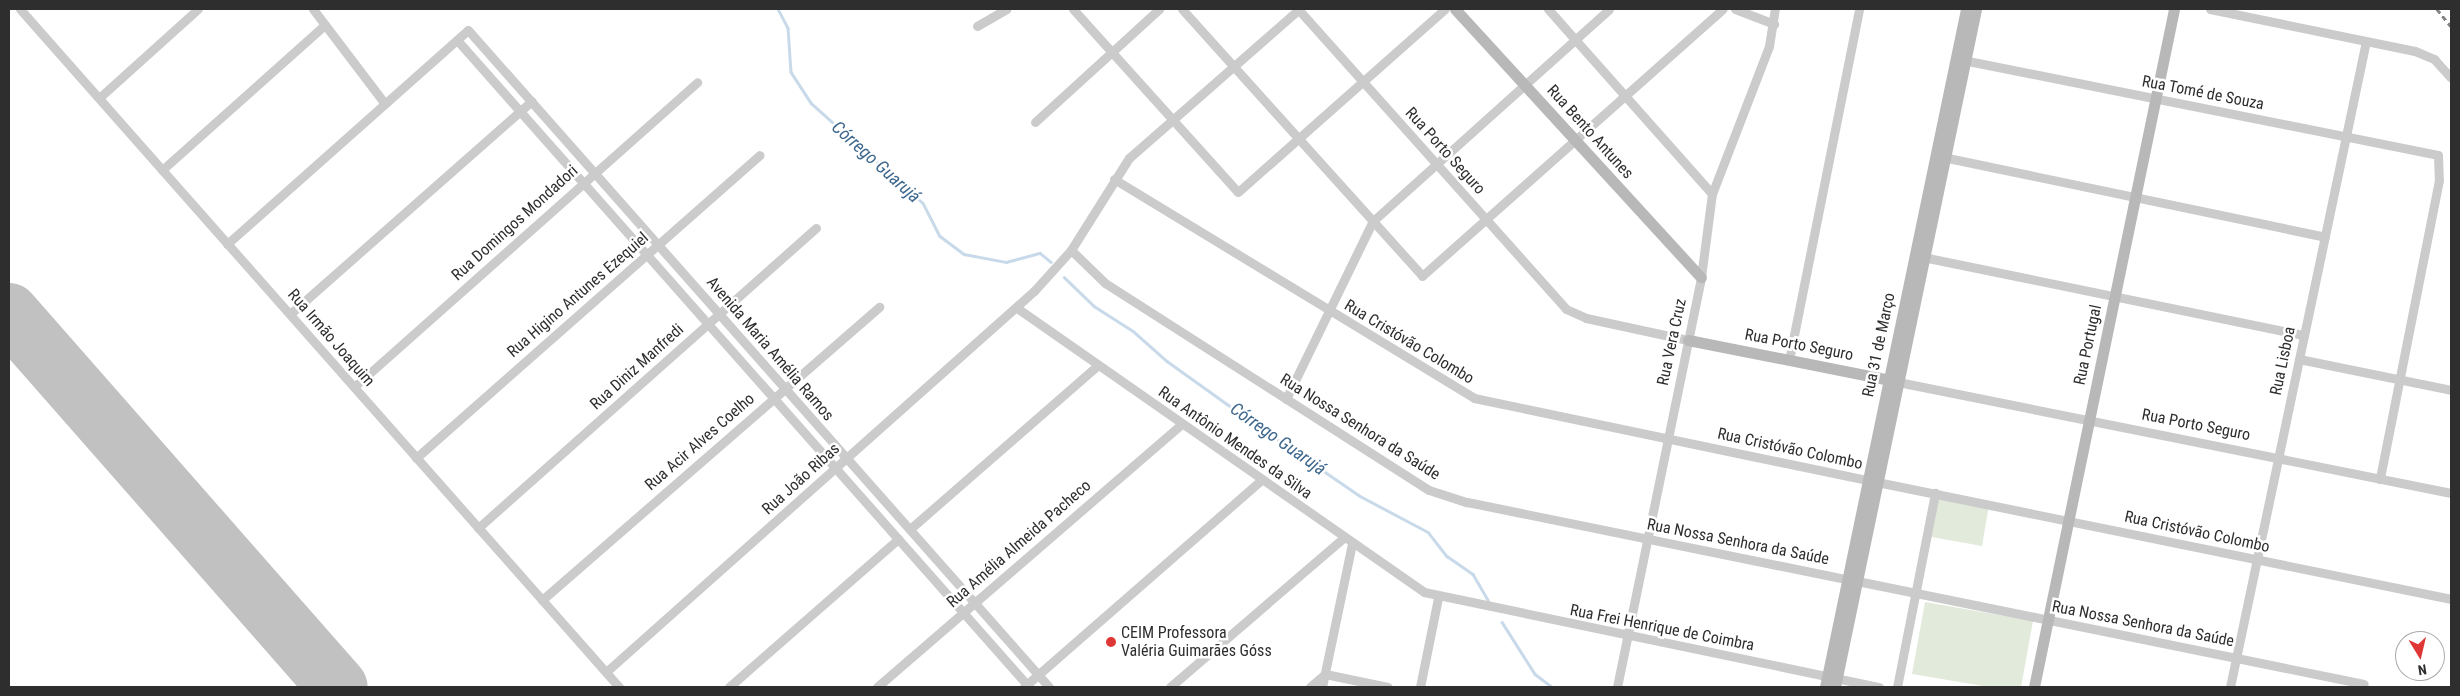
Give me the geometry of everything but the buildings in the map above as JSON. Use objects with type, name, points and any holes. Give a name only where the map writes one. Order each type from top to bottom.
[{"type":"street","name":"Rua Irmão Joaquim","points":[[20,9],[619,687]]},
{"type":"street","points":[[99,98],[198,9]]},
{"type":"street","points":[[313,9],[384,104]]},
{"type":"street","points":[[977,26],[1007,9]]},
{"type":"street","points":[[1073,9],[1238,192],[1445,9]]},
{"type":"street","points":[[1035,122],[1159,9]]},
{"type":"street","points":[[1182,9],[1422,276],[1723,9]]},
{"type":"street","name":"Rua João Ribas","points":[[606,672],[1017,308],[1071,250],[1129,158],[1298,9]]},
{"type":"street","name":"Rua Porto Seguro","points":[[1298,9],[1558,302],[1575,315],[1688,340],[2451,493]]},
{"type":"street","name":"Rua Bento Antunes","points":[[1456,9],[1701,277]]},
{"type":"street","points":[[1548,9],[1712,194]]},
{"type":"street","points":[[1286,399],[1373,222],[1609,9]]},
{"type":"street","points":[[1734,9],[1774,24]]},
{"type":"street","name":"Rua Vera Cruz","points":[[1618,687],[1701,277],[1712,194],[1766,57],[1774,24],[1775,9]]},
{"type":"street","points":[[1789,360],[1859,9]]},
{"type":"street","name":"Rua 31 de Março","points":[[1831,682],[1893,381],[1966,9]]},
{"type":"street","name":"Rua 31 de Março","points":[[1893,381],[1923,257],[1963,60],[1976,9]]},
{"type":"street","name":"Rua Portugal","points":[[2034,687],[2174,9]]},
{"type":"street","points":[[2210,9],[2366,40],[2425,54],[2451,78]]},
{"type":"street","points":[[162,170],[325,25]]},
{"type":"street","name":"Avenida Maria Amélia Ramos","points":[[1026,686],[836,468],[457,40],[468,30],[1049,687]]},
{"type":"street","points":[[227,244],[457,40]]},
{"type":"street","name":"Rua Lisboa","points":[[2230,687],[2366,40]]},
{"type":"street","name":"Rua Tomé de Souza","points":[[1963,60],[2438,155],[2439,180],[2399,380]]},
{"type":"street","name":"Rua Domingos Mondadori","points":[[354,387],[697,82]]},
{"type":"street","points":[[290,314],[532,102]]},
{"type":"street","name":"Rua Higino Antunes Ezequiel","points":[[416,458],[760,155]]},
{"type":"street","points":[[1943,157],[2325,237]]},
{"type":"street","name":"Rua Cristóvão Colombo","points":[[1114,179],[1474,398],[2451,599]]},
{"type":"street","name":"Rua Diniz Manfredi","points":[[478,528],[816,228]]},
{"type":"street","name":"Rua Nossa Senhora da Saúde","points":[[1071,250],[1105,283],[1429,490],[1467,502],[2364,684]]},
{"type":"street","points":[[1923,257],[2304,335]]},
{"type":"street","name":"Rua Acir Alves Coelho","points":[[542,600],[878,307]]},
{"type":"street","name":"Rua Antônio Mendes da Silva","points":[[1017,308],[1408,584],[1438,598]]},
{"type":"street","points":[[2299,359],[2451,390]]},
{"type":"street","points":[[910,530],[1098,365]]},
{"type":"street","points":[[2380,479],[2399,380]]},
{"type":"street","name":"Rua Amélia Almeida Pacheco","points":[[877,687],[1182,424]]},
{"type":"street","points":[[1026,686],[1261,480]]},
{"type":"street","points":[[1896,687],[1935,493]]},
{"type":"street","points":[[1170,687],[1343,538]]},
{"type":"street","points":[[729,687],[898,539]]},
{"type":"street","points":[[1322,687],[1352,544]]},
{"type":"street","points":[[1420,687],[1438,598]]},
{"type":"street","name":"Rua Frei Henrique de Coimbra","points":[[1438,598],[1628,636],[1831,682],[1879,687]]},
{"type":"street","points":[[1310,687],[1325,674]]},
{"type":"street","points":[[1325,674],[1388,687]]},
{"type":"green space","points":[[1935,493],[1989,505],[1982,546],[1926,536]]},
{"type":"green space","points":[[1925,602],[2033,621],[2021,687],[1989,687],[1912,674]]},
{"type":"waterway","name":"Córrego Guarujá","points":[[778,9],[788,28],[791,72],[811,103],[923,203],[940,236],[964,254],[1006,262],[1040,253],[1051,262]]},
{"type":"waterway","name":"Córrego Guarujá","points":[[1064,277],[1094,306],[1133,331],[1167,361],[1248,419],[1360,496],[1428,532],[1447,556],[1473,574],[1488,600]]},
{"type":"waterway","name":"Córrego Guarujá","points":[[1502,622],[1535,674],[1552,687]]},
{"type":"runway","points":[[9,313],[338,687]]},
{"type":"railway","points":[[2437,9],[2451,26]]},
{"type":"place","name":"CEIM Professora Valéria Guimarães Góss","points":[[1111,642]]}]
